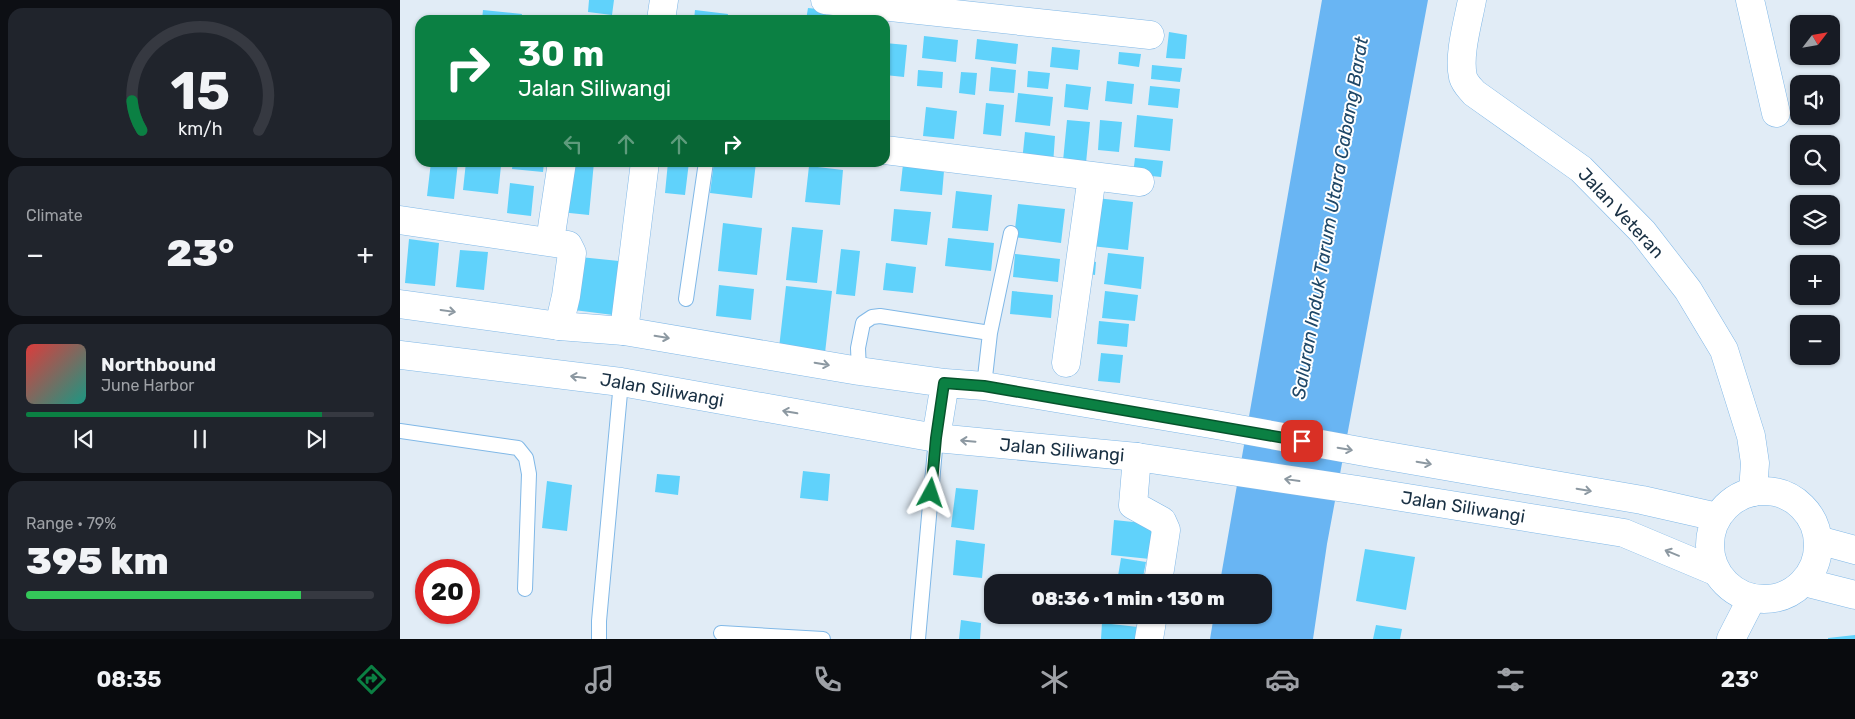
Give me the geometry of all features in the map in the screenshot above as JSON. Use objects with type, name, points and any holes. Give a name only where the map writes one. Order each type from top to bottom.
[{"type":"main road","points":[[662,15],[664,0]]},
{"type":"main road","points":[[825,0],[1150,35]]},
{"type":"main road","name":"Jalan Veteran","points":[[1472,0],[1462,59],[1463,78],[1474,93],[1581,169],[1643,232],[1688,290],[1724,350],[1751,436],[1755,463],[1753,492]]},
{"type":"main road","points":[[1750,0],[1776,113]]},
{"type":"main road","points":[[890,151],[1140,182]]},
{"type":"main road","points":[[550,241],[561,167]]},
{"type":"main road","points":[[624,331],[644,167]]},
{"type":"main road","points":[[1066,363],[1092,176]]},
{"type":"main road","points":[[400,220],[568,245],[572,253],[566,296],[559,326]]},
{"type":"main road","name":"Jalan Siliwangi","points":[[400,304],[559,326],[624,331],[859,371],[944,383],[984,386],[1642,500],[1717,517]]},
{"type":"main road","name":"Jalan Siliwangi","points":[[400,355],[621,382],[936,438],[1137,457],[1624,533],[1717,572]]},
{"type":"main road","points":[[936,438],[944,383]]},
{"type":"main road","points":[[1137,457],[1134,505],[1162,521],[1166,530],[1159,574]]},
{"type":"main road","points":[[1753,492],[1776,492],[1796,502],[1811,518],[1818,540],[1815,563],[1804,582],[1796,589],[1775,598],[1752,598],[1732,589],[1717,572],[1712,561],[1710,538],[1717,517],[1732,501],[1753,492]]},
{"type":"main road","points":[[1818,540],[1855,550]]},
{"type":"main road","points":[[1804,582],[1855,596]]},
{"type":"main road","points":[[1731,639],[1752,598]]},
{"type":"main road","points":[[1149,639],[1152,624]]},
{"type":"lane","points":[[686,299],[705,167]]},
{"type":"lane","points":[[984,386],[990,333],[1010,233]]},
{"type":"lane","points":[[859,371],[858,348],[863,323],[872,317],[880,316],[990,333]]},
{"type":"lane","points":[[599,639],[599,621],[621,382]]},
{"type":"lane","points":[[400,431],[518,448],[526,458],[529,474],[525,589]]},
{"type":"lane","points":[[918,639],[936,438]]},
{"type":"lane","points":[[721,633],[823,639]]},
{"type":"water","name":"Saluran Induk Tarum Utara Cabang Barat","points":[[1322,0],[1428,0],[1327,544],[1313,639],[1210,639],[1212,624],[1272,624],[1272,574],[1221,574]]},
{"type":"building","points":[[589,0],[614,0],[612,15],[588,12]]},
{"type":"building","points":[[808,8],[827,10],[826,15],[807,15]]},
{"type":"building","points":[[483,10],[522,14],[522,15],[482,15]]},
{"type":"building","points":[[695,10],[728,14],[728,15],[694,15]]},
{"type":"building","points":[[1169,32],[1187,35],[1185,59],[1166,58]]},
{"type":"building","points":[[924,36],[958,40],[956,62],[922,58]]},
{"type":"building","points":[[977,39],[1018,44],[1016,64],[975,59]]},
{"type":"building","points":[[890,43],[907,45],[904,77],[890,76]]},
{"type":"building","points":[[1052,47],[1080,50],[1078,70],[1050,67]]},
{"type":"building","points":[[1119,52],[1141,54],[1139,67],[1118,64]]},
{"type":"building","points":[[1152,65],[1182,68],[1180,82],[1151,79]]},
{"type":"building","points":[[991,67],[1016,70],[1014,93],[989,91]]},
{"type":"building","points":[[918,70],[943,72],[942,88],[917,86]]},
{"type":"building","points":[[1028,71],[1050,73],[1048,89],[1027,87]]},
{"type":"building","points":[[961,72],[977,73],[975,95],[959,93]]},
{"type":"building","points":[[1107,81],[1134,84],[1132,104],[1105,101]]},
{"type":"building","points":[[1066,84],[1091,87],[1088,110],[1064,107]]},
{"type":"building","points":[[1150,86],[1180,89],[1178,108],[1148,105]]},
{"type":"building","points":[[1018,93],[1053,97],[1050,126],[1015,122]]},
{"type":"building","points":[[986,103],[1004,105],[1001,136],[983,134]]},
{"type":"building","points":[[926,107],[957,111],[954,139],[923,136]]},
{"type":"building","points":[[1137,115],[1173,119],[1170,151],[1134,147]]},
{"type":"building","points":[[1067,120],[1090,122],[1086,163],[1063,161]]},
{"type":"building","points":[[1100,120],[1122,122],[1119,152],[1098,150]]},
{"type":"building","points":[[1025,132],[1055,136],[1053,165],[1022,162]]},
{"type":"building","points":[[904,155],[945,159],[942,195],[900,191]]},
{"type":"building","points":[[1135,158],[1163,161],[1161,177],[1133,174]]},
{"type":"building","points":[[430,167],[457,167],[454,199],[427,196]]},
{"type":"building","points":[[465,167],[501,167],[498,194],[463,190]]},
{"type":"building","points":[[512,167],[544,167],[543,172],[512,169]]},
{"type":"building","points":[[564,167],[594,167],[589,215],[560,212]]},
{"type":"building","points":[[668,167],[688,167],[685,195],[665,193]]},
{"type":"building","points":[[713,167],[755,167],[752,198],[710,193]]},
{"type":"building","points":[[809,167],[843,170],[840,205],[805,202]]},
{"type":"building","points":[[510,183],[534,186],[531,216],[507,213]]},
{"type":"building","points":[[956,191],[992,195],[988,231],[952,228]]},
{"type":"building","points":[[1096,198],[1133,202],[1128,250],[1091,246]]},
{"type":"building","points":[[1018,204],[1065,209],[1061,243],[1014,237]]},
{"type":"building","points":[[894,209],[931,212],[927,245],[891,241]]},
{"type":"building","points":[[723,223],[762,228],[757,275],[718,271]]},
{"type":"building","points":[[792,227],[823,230],[817,283],[786,280]]},
{"type":"building","points":[[948,238],[994,243],[991,271],[945,266]]},
{"type":"building","points":[[409,239],[439,243],[435,286],[405,283]]},
{"type":"building","points":[[841,249],[860,251],[855,296],[836,294]]},
{"type":"building","points":[[460,250],[488,252],[484,290],[456,287]]},
{"type":"building","points":[[1108,253],[1144,257],[1141,289],[1104,284]]},
{"type":"building","points":[[1015,254],[1060,259],[1058,282],[1013,277]]},
{"type":"building","points":[[580,257],[619,261],[613,315],[574,310]]},
{"type":"building","points":[[1081,260],[1096,262],[1095,275],[1080,273]]},
{"type":"building","points":[[886,263],[916,267],[913,293],[883,290]]},
{"type":"building","points":[[719,285],[754,289],[751,320],[716,316]]},
{"type":"building","points":[[786,286],[832,291],[825,353],[779,348]]},
{"type":"building","points":[[1012,291],[1053,295],[1051,318],[1010,314]]},
{"type":"building","points":[[1105,291],[1138,295],[1135,321],[1102,318]]},
{"type":"building","points":[[1099,321],[1129,324],[1127,347],[1097,344]]},
{"type":"building","points":[[1101,353],[1123,355],[1120,383],[1098,381]]},
{"type":"building","points":[[803,471],[830,474],[828,501],[800,498]]},
{"type":"building","points":[[657,474],[680,476],[678,495],[655,492]]},
{"type":"building","points":[[547,481],[572,485],[567,531],[542,528]]},
{"type":"building","points":[[956,488],[978,490],[974,530],[951,527]]},
{"type":"building","points":[[1114,520],[1153,524],[1150,559],[1111,555]]},
{"type":"building","points":[[956,540],[985,544],[982,578],[953,575]]},
{"type":"building","points":[[1365,549],[1415,557],[1406,610],[1356,601]]},
{"type":"building","points":[[1121,558],[1146,562],[1144,574],[1118,574]]},
{"type":"building","points":[[961,620],[981,623],[980,639],[959,639]]},
{"type":"building","points":[[1102,624],[1138,627],[1136,639],[1101,639]]},
{"type":"building","points":[[1376,625],[1402,629],[1400,639],[1373,639]]},
{"type":"building","points":[[1855,635],[1855,639],[1828,639],[1828,638]]},
{"type":"route","points":[[931,493],[944,383],[984,386],[1302,441]]}]
